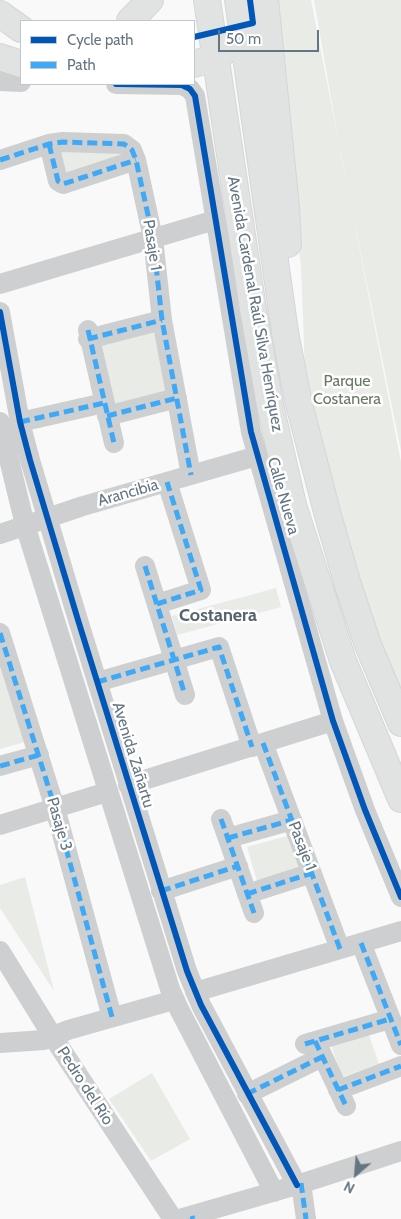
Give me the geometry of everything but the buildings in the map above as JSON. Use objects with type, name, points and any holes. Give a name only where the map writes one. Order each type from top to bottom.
[{"type":"main road","points":[[131,20],[150,0]]},
{"type":"main road","name":"Avenida Cardenal Raúl Silva Henríquez","points":[[207,0],[200,70],[254,318],[270,405],[293,505],[343,661],[401,799]]},
{"type":"main road","name":"Avenida Cardenal Raúl Silva Henríquez","points":[[238,0],[285,332],[312,459],[368,645],[401,723]]},
{"type":"main road","points":[[265,0],[287,227],[285,332]]},
{"type":"main road","points":[[0,14],[20,28]]},
{"type":"main road","points":[[200,70],[236,42],[243,31]]},
{"type":"main road","points":[[0,57],[20,64]]},
{"type":"street","name":"Calle Nueva","points":[[200,70],[196,100],[245,401],[257,456],[333,722],[365,810],[401,897]]},
{"type":"street","points":[[0,81],[20,82]]},
{"type":"street","points":[[0,160],[49,144],[63,142],[124,144],[132,150],[136,160],[63,184],[58,181],[49,144]]},
{"type":"street","name":"Pasaje 1","points":[[136,160],[153,238],[162,320],[191,475]]},
{"type":"street","points":[[0,284],[215,220]]},
{"type":"street","name":"Avenida Zañartu","points":[[0,312],[20,422],[47,517],[128,785],[194,992],[247,1094],[299,1184]]},
{"type":"street","points":[[114,443],[88,334],[162,320]]},
{"type":"street","points":[[20,422],[177,398]]},
{"type":"street","points":[[0,422],[24,525],[174,1000],[274,1192]]},
{"type":"street","name":"Arancibia","points":[[0,534],[47,517],[257,456]]},
{"type":"street","points":[[157,604],[201,590],[167,482]]},
{"type":"street","points":[[145,566],[185,694]]},
{"type":"street","name":"Pasaje 3","points":[[0,634],[55,808],[112,1017]]},
{"type":"street","name":"Pasaje 1","points":[[174,660],[219,647],[258,745],[292,820],[340,949]]},
{"type":"street","points":[[97,682],[174,660]]},
{"type":"street","points":[[128,785],[333,722]]},
{"type":"street","points":[[0,766],[38,755]]},
{"type":"street","points":[[0,825],[107,792]]},
{"type":"street","points":[[221,819],[254,913]]},
{"type":"street","points":[[228,838],[292,820]]},
{"type":"street","points":[[161,891],[238,866]]},
{"type":"street","points":[[248,894],[312,873]]},
{"type":"street","points":[[194,992],[401,931]]},
{"type":"street","points":[[361,943],[401,1045]]},
{"type":"street","name":"Pedro del Río","points":[[0,950],[53,1037],[184,1218]]},
{"type":"street","points":[[0,1043],[34,1042],[53,1037],[68,1030],[174,1000]]},
{"type":"street","points":[[247,1094],[314,1048],[390,1019]]},
{"type":"street","points":[[314,1048],[342,1098],[401,1066]]},
{"type":"street","points":[[184,1218],[274,1192],[401,1151]]},
{"type":"street","points":[[299,1184],[306,1219]]},
{"type":"green space","name":"Parque Costanera","points":[[273,0],[311,0],[401,462],[401,696],[373,629],[332,492],[305,373],[301,267]]},
{"type":"green space","points":[[314,0],[401,0],[401,451],[342,161]]},
{"type":"green space","points":[[49,144],[132,150],[63,184]]},
{"type":"green space","points":[[162,320],[177,398],[107,416],[88,339]]},
{"type":"green space","points":[[276,588],[281,607],[177,635],[172,616]]},
{"type":"green space","points":[[0,654],[28,741],[0,749]]},
{"type":"green space","points":[[290,835],[301,872],[258,885],[247,847]]},
{"type":"green space","points":[[25,877],[54,991],[0,908],[0,885]]},
{"type":"green space","points":[[368,1032],[379,1064],[342,1077],[331,1045]]},
{"type":"green space","points":[[152,1073],[190,1139],[151,1161],[109,1099]]},
{"type":"marked path","points":[[0,160],[49,144],[63,142],[124,144],[132,150],[136,160],[153,238],[162,320],[191,475]]},
{"type":"marked path","points":[[49,144],[58,181],[63,184],[136,160]]},
{"type":"marked path","points":[[88,339],[162,320]]},
{"type":"marked path","points":[[88,330],[114,443]]},
{"type":"marked path","points":[[107,416],[177,398]]},
{"type":"marked path","points":[[20,422],[104,403]]},
{"type":"marked path","points":[[157,604],[201,590],[167,482]]},
{"type":"marked path","points":[[145,566],[185,695]]},
{"type":"marked path","points":[[0,633],[55,808],[112,1017]]},
{"type":"marked path","points":[[97,682],[219,647],[252,747]]},
{"type":"marked path","points":[[263,743],[340,949]]},
{"type":"marked path","points":[[0,766],[39,755]]},
{"type":"marked path","points":[[221,819],[254,913]]},
{"type":"marked path","points":[[228,838],[292,820]]},
{"type":"marked path","points":[[161,891],[238,866]]},
{"type":"marked path","points":[[247,894],[312,873]]},
{"type":"marked path","points":[[361,943],[401,1045]]},
{"type":"marked path","points":[[305,1044],[390,1019]]},
{"type":"marked path","points":[[315,1041],[346,1106]]},
{"type":"marked path","points":[[247,1094],[322,1057]]},
{"type":"marked path","points":[[338,1090],[401,1066]]},
{"type":"marked path","points":[[301,1183],[306,1219]]},
{"type":"cycle path","points":[[195,37],[253,23],[250,0]]},
{"type":"cycle path","points":[[182,85],[190,89],[195,96],[251,432],[333,721],[365,810],[401,897]]},
{"type":"cycle path","points":[[0,312],[20,422],[30,460],[187,971],[201,1005],[297,1185]]},
{"type":"district","name":"Costanera","points":[[218,616]]}]
